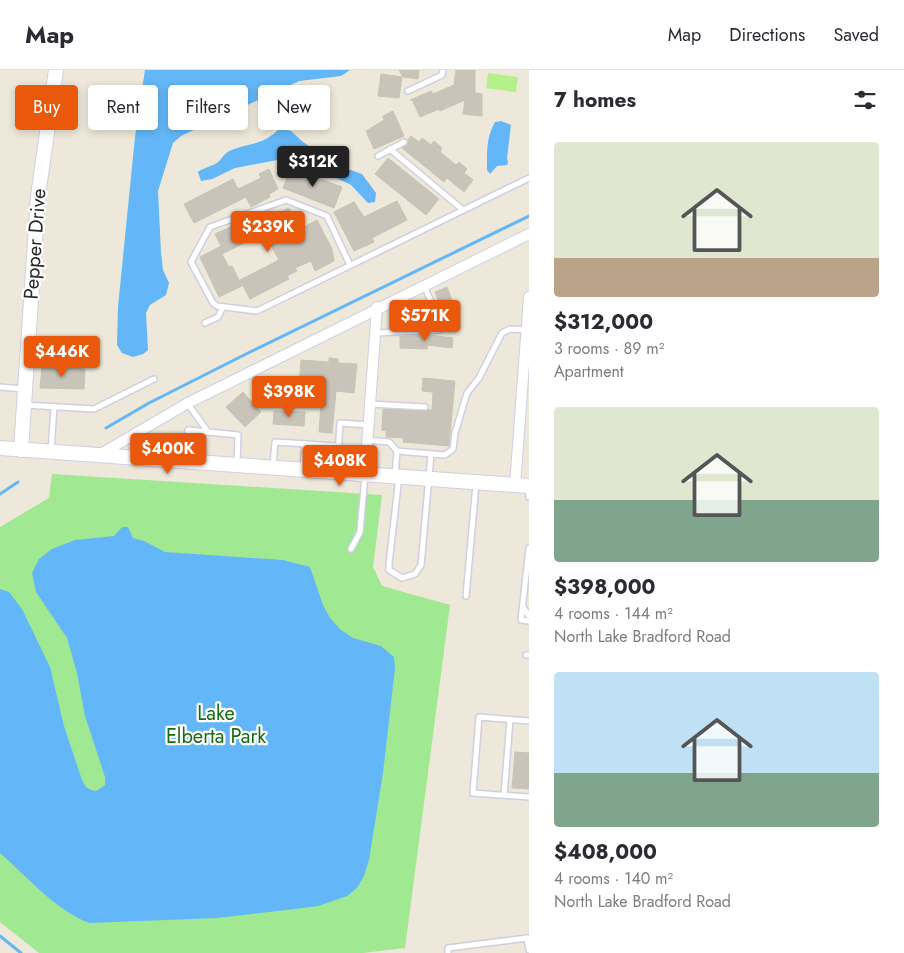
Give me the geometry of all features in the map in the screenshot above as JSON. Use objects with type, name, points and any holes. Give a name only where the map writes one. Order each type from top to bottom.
[{"type":"main road","name":"Pepper Drive","points":[[21,450],[38,196],[56,70]]},
{"type":"main road","points":[[0,448],[476,482],[525,489]]},
{"type":"street","points":[[99,455],[188,403],[378,307],[529,234]]},
{"type":"street","points":[[525,489],[525,403],[529,296]]},
{"type":"street","points":[[365,474],[378,307]]},
{"type":"lane","points":[[408,91],[442,75],[443,70]]},
{"type":"lane","points":[[378,156],[404,142]]},
{"type":"lane","points":[[390,150],[463,210]]},
{"type":"lane","points":[[350,265],[327,216],[286,200],[210,227],[191,262],[213,303],[223,307],[257,310],[350,265],[529,178]]},
{"type":"lane","points":[[376,333],[439,330],[439,321],[424,285]]},
{"type":"lane","points":[[205,323],[218,317],[223,307]]},
{"type":"lane","points":[[397,452],[445,455],[453,449],[455,433],[467,393],[479,378],[502,333],[510,329],[528,330]]},
{"type":"lane","points":[[24,405],[94,409],[154,379]]},
{"type":"lane","points":[[0,387],[25,389]]},
{"type":"lane","points":[[188,403],[208,432]]},
{"type":"lane","points":[[370,404],[425,407]]},
{"type":"lane","points":[[51,452],[54,407]]},
{"type":"lane","points":[[337,472],[340,423],[369,424]]},
{"type":"lane","points":[[184,461],[188,430],[238,435],[237,465]]},
{"type":"lane","points":[[367,440],[389,442],[397,452],[397,477],[389,564],[390,570],[402,578],[415,574],[421,566],[431,454]]},
{"type":"lane","points":[[273,468],[275,442],[339,446]]},
{"type":"lane","points":[[303,470],[305,444]]},
{"type":"lane","points":[[351,548],[360,532],[365,474]]},
{"type":"lane","points":[[466,596],[476,482]]},
{"type":"lane","points":[[529,548],[521,620],[529,621]]},
{"type":"lane","points":[[522,606],[529,616]]},
{"type":"lane","points":[[529,722],[479,717],[473,793],[529,797]]},
{"type":"lane","points":[[504,795],[510,720]]},
{"type":"lane","points":[[448,953],[448,948],[527,938],[529,950]]},
{"type":"green space","points":[[488,73],[518,77],[516,92],[486,88]]},
{"type":"green space","name":"Lake Elberta Park","points":[[52,474],[382,495],[373,567],[382,586],[450,605],[405,948],[363,953],[39,953],[0,922],[0,527],[49,498]]},
{"type":"water","points":[[145,70],[350,70],[341,76],[299,81],[290,85],[258,85],[258,100],[248,105],[248,85],[168,85],[168,130],[194,130],[181,136],[173,143],[158,191],[163,270],[169,283],[166,295],[150,305],[146,313],[148,350],[143,354],[133,357],[122,353],[117,345],[118,307],[135,137],[136,130],[158,130],[158,85],[143,85]]},
{"type":"water","points":[[501,121],[511,125],[508,162],[507,165],[497,166],[490,174],[487,170],[489,139],[495,122]]},
{"type":"water","points":[[278,130],[291,131],[303,142],[339,166],[362,174],[376,193],[375,202],[368,203],[351,185],[293,157],[235,168],[212,179],[201,181],[198,172],[217,163],[229,151],[263,140]]},
{"type":"water","name":"Lake Elberta Park","points":[[122,527],[128,527],[133,538],[144,541],[165,552],[283,560],[310,567],[323,605],[330,618],[341,630],[353,638],[381,646],[394,657],[395,668],[383,773],[369,860],[364,876],[357,888],[347,896],[318,906],[217,918],[89,923],[54,902],[0,853],[0,589],[9,592],[22,609],[50,667],[64,726],[82,780],[86,787],[96,791],[105,785],[105,777],[85,716],[77,673],[67,638],[36,592],[32,573],[39,559],[52,549],[75,540],[114,536]]},
{"type":"building","points":[[399,70],[419,70],[418,79],[403,77]]},
{"type":"building","points":[[456,70],[475,70],[475,93],[482,94],[482,116],[463,114],[465,100],[420,117],[413,102],[417,101],[410,100],[431,91],[433,94],[454,85]]},
{"type":"building","points":[[381,74],[402,77],[399,98],[378,96]]},
{"type":"building","points":[[393,111],[404,136],[374,149],[366,131],[384,120],[383,116]]},
{"type":"building","points":[[411,136],[419,142],[422,138],[431,145],[434,141],[442,148],[440,152],[456,165],[459,162],[467,169],[464,173],[473,180],[464,192],[447,178],[444,182],[402,148],[407,145]]},
{"type":"building","points":[[388,158],[439,199],[426,215],[375,174]]},
{"type":"building","points":[[291,168],[342,187],[334,208],[283,188]]},
{"type":"building","points":[[269,169],[278,189],[269,194],[270,197],[251,207],[246,197],[194,223],[184,204],[233,179],[238,189],[261,178],[259,174]]},
{"type":"building","points":[[397,201],[407,220],[372,238],[374,242],[354,251],[334,212],[354,202],[364,217]]},
{"type":"building","points":[[289,208],[300,229],[317,220],[332,249],[334,261],[315,271],[311,261],[295,268],[297,271],[287,276],[289,279],[250,299],[240,280],[279,260],[266,236],[256,241],[254,238],[222,254],[229,267],[232,266],[242,286],[219,297],[200,257],[221,246],[215,234],[255,216],[259,223]]},
{"type":"building","points":[[447,287],[455,308],[443,313],[435,292]]},
{"type":"building","points":[[403,305],[428,308],[426,326],[401,327]]},
{"type":"building","points":[[429,335],[453,338],[452,348],[428,345],[427,349],[400,348],[400,336]]},
{"type":"building","points":[[329,358],[338,359],[338,363],[357,364],[354,393],[336,391],[332,433],[319,432],[322,390],[299,388],[301,360],[329,362]]},
{"type":"building","points":[[42,366],[85,369],[84,389],[40,388]]},
{"type":"building","points":[[423,378],[455,381],[449,446],[403,442],[404,438],[386,437],[386,431],[382,430],[383,409],[432,410],[433,392],[422,391]]},
{"type":"building","points":[[243,392],[261,412],[245,427],[226,407]]},
{"type":"building","points":[[274,411],[305,412],[304,426],[273,424]]},
{"type":"building","points":[[515,752],[529,753],[529,789],[512,788]]},
{"type":"waterway","points":[[106,428],[149,403],[248,353],[529,216]]},
{"type":"waterway","points":[[0,494],[18,482]]},
{"type":"waterway","points":[[0,936],[21,953]]}]
